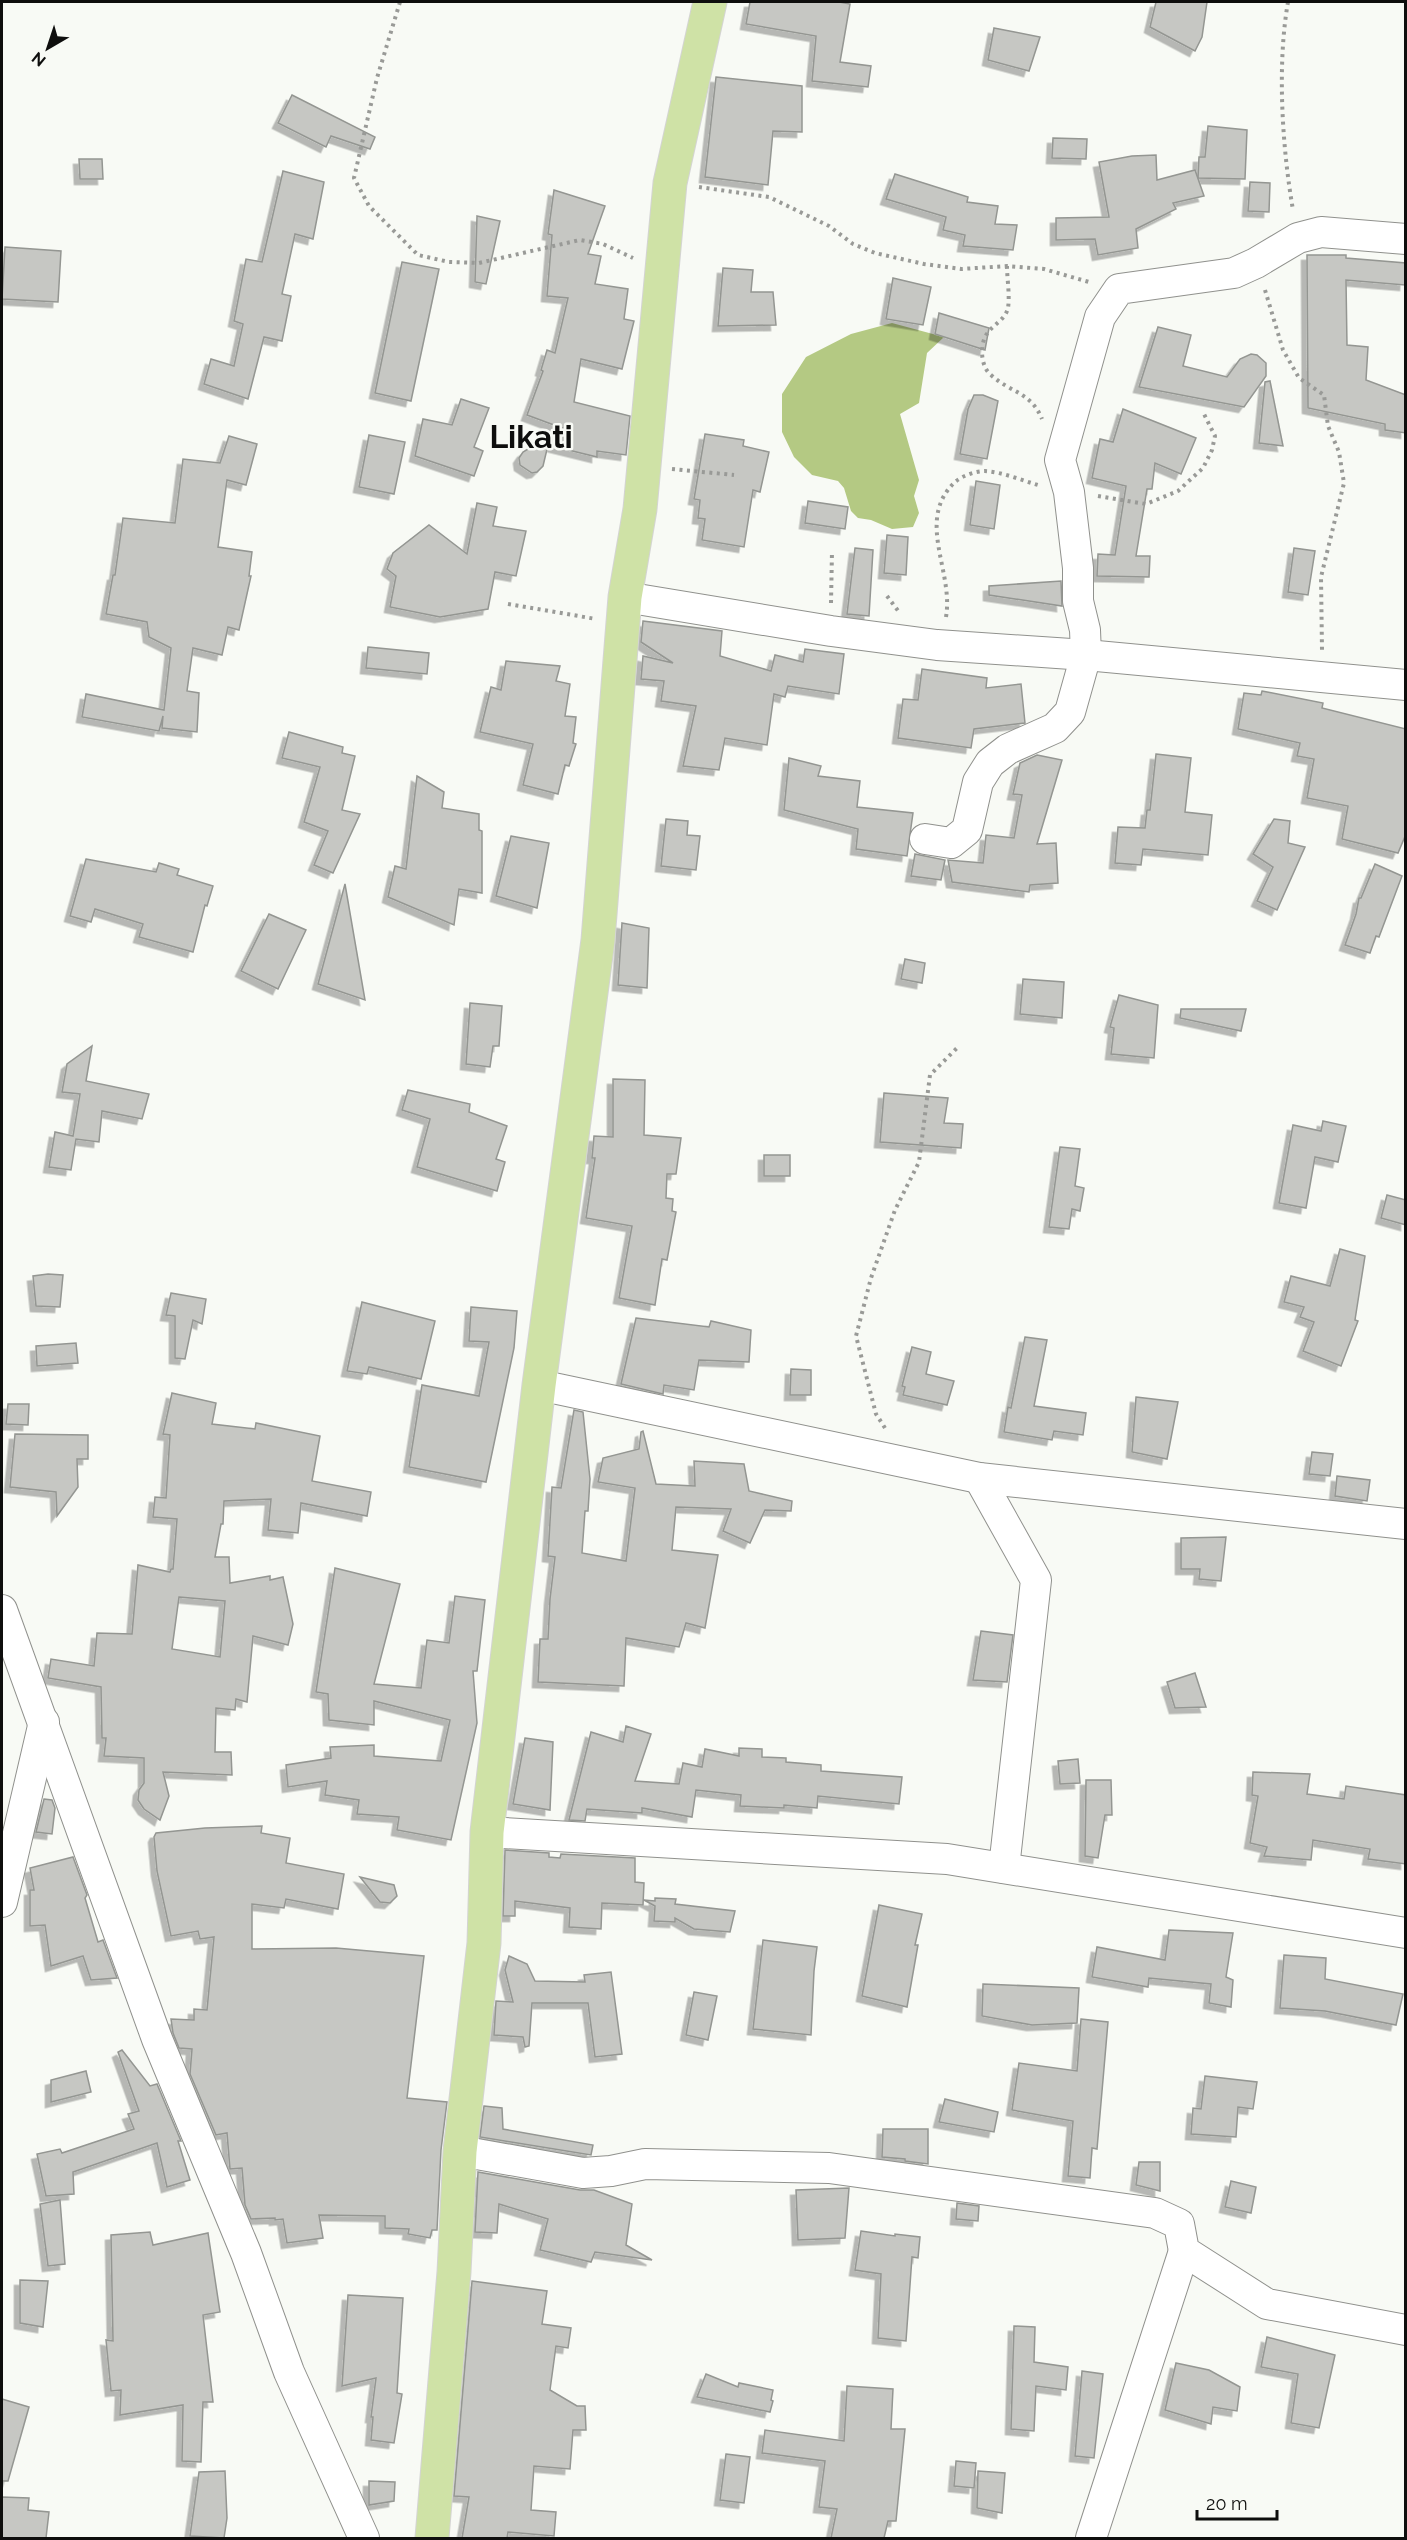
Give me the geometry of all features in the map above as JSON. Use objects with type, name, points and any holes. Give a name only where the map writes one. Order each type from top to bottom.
[{"type":"highway","points":[[432,2538],[454,2272],[460,2151],[484,1943],[487,1832],[538,1384],[598,940],[624,610],[640,509],[670,183],[710,2]]},
{"type":"street","points":[[925,839],[951,843],[967,830],[978,782],[990,763],[1008,749],[1055,728],[1070,712],[1086,655],[1085,630],[1078,601],[1078,568],[1069,492],[1060,460],[1100,317],[1119,289],[1234,273],[1298,238],[1321,232],[1406,239]]},
{"type":"street","points":[[624,610],[831,631],[937,645],[1086,655],[1406,685]]},
{"type":"street","points":[[538,1384],[979,1478],[1406,1524]]},
{"type":"street","points":[[979,1478],[1036,1580],[1004,1868]]},
{"type":"street","points":[[2,1610],[157,2039],[246,2253],[290,2372],[364,2538]]},
{"type":"street","points":[[2,1902],[44,1722]]},
{"type":"street","points":[[487,1832],[947,1859],[1406,1933]]},
{"type":"street","points":[[460,2151],[583,2173],[610,2171],[645,2164],[829,2168],[1155,2213],[1179,2224],[1184,2251],[1091,2538]]},
{"type":"street","points":[[1184,2251],[1267,2304],[1406,2330]]},
{"type":"path","points":[[400,2],[377,78],[354,178],[369,206],[418,255],[449,262],[479,263],[580,240],[603,244],[624,255],[662,268]]},
{"type":"path","points":[[1288,2],[1284,21],[1282,116],[1287,179],[1298,238]]},
{"type":"path","points":[[670,183],[769,197],[829,226],[853,244],[875,253],[924,264],[961,269],[1007,266],[1044,269],[1119,289]]},
{"type":"path","points":[[1256,263],[1283,350],[1299,378],[1324,395],[1328,426],[1339,452],[1344,483],[1321,577],[1322,677]]},
{"type":"path","points":[[1007,266],[1008,309],[1002,320],[985,337],[982,356],[986,371],[997,381],[1036,403],[1060,460]]},
{"type":"path","points":[[937,645],[946,615],[947,589],[936,535],[936,515],[946,491],[961,477],[984,471],[1069,492],[1146,504],[1178,491],[1203,468],[1212,450],[1215,436],[1204,414]]},
{"type":"path","points":[[644,466],[734,475]]},
{"type":"path","points":[[831,631],[832,551]]},
{"type":"path","points":[[887,596],[900,614]]},
{"type":"path","points":[[508,604],[624,610]]},
{"type":"path","points":[[906,1462],[876,1414],[856,1336],[871,1278],[895,1210],[919,1162],[930,1075],[957,1048]]},
{"type":"green space","points":[[892,323],[944,337],[927,353],[919,403],[900,414],[919,480],[914,496],[919,513],[913,527],[892,529],[871,520],[858,518],[851,511],[844,488],[838,481],[812,475],[794,457],[782,432],[782,394],[806,357],[851,334]]},
{"type":"building","points":[[750,2],[850,4],[840,62],[871,66],[868,87],[812,81],[816,36],[746,24]]},
{"type":"building","points":[[1156,2],[1207,2],[1202,37],[1195,51],[1150,27]]},
{"type":"building","points":[[994,28],[1040,37],[1029,71],[988,60]]},
{"type":"building","points":[[716,77],[802,86],[802,132],[773,131],[768,185],[705,177]]},
{"type":"building","points":[[292,95],[375,137],[370,149],[331,136],[326,147],[278,123]]},
{"type":"building","points":[[1208,126],[1247,130],[1245,179],[1198,178],[1199,157],[1205,157]]},
{"type":"building","points":[[1053,138],[1087,139],[1086,159],[1052,158]]},
{"type":"building","points":[[1156,155],[1157,180],[1195,170],[1204,196],[1173,203],[1176,209],[1136,229],[1138,248],[1098,255],[1095,239],[1056,240],[1056,218],[1109,217],[1099,162],[1132,156]]},
{"type":"building","points":[[79,159],[102,159],[103,179],[80,179]]},
{"type":"building","points":[[283,171],[324,182],[313,239],[295,234],[282,294],[291,296],[282,341],[264,337],[248,399],[204,384],[211,359],[234,366],[243,324],[234,321],[246,259],[262,262]]},
{"type":"building","points":[[895,174],[968,197],[967,202],[998,206],[995,224],[1017,225],[1013,250],[963,246],[965,235],[943,230],[946,217],[886,199]]},
{"type":"building","points":[[1250,182],[1270,183],[1269,212],[1248,211]]},
{"type":"building","points":[[554,190],[605,206],[588,254],[601,256],[595,284],[628,289],[624,319],[634,321],[622,369],[581,359],[574,402],[630,416],[626,455],[597,451],[597,457],[548,445],[543,466],[537,472],[532,473],[520,465],[519,458],[523,452],[562,428],[527,415],[543,371],[541,370],[547,350],[555,353],[568,298],[547,296],[552,235],[548,234]]},
{"type":"building","points":[[477,216],[500,221],[486,284],[475,282]]},
{"type":"building","points":[[5,247],[61,251],[58,302],[2,299]]},
{"type":"building","points":[[1307,255],[1346,255],[1346,258],[1406,263],[1405,285],[1346,280],[1347,345],[1368,347],[1366,380],[1406,395],[1406,433],[1385,430],[1385,424],[1308,408]]},
{"type":"building","points":[[402,262],[439,269],[411,401],[375,393]]},
{"type":"building","points":[[723,268],[753,270],[751,292],[773,292],[776,325],[718,326]]},
{"type":"building","points":[[893,278],[931,287],[923,325],[886,319]]},
{"type":"building","points":[[939,313],[989,328],[985,350],[935,334]]},
{"type":"building","points":[[1158,327],[1191,335],[1183,366],[1227,377],[1240,359],[1251,354],[1257,355],[1266,363],[1266,376],[1244,407],[1139,387]]},
{"type":"building","points":[[1270,381],[1283,446],[1259,443],[1265,382]]},
{"type":"building","points":[[974,395],[983,395],[998,401],[987,459],[960,454],[968,409]]},
{"type":"building","points":[[461,399],[489,408],[474,447],[483,451],[474,476],[415,456],[423,419],[452,425]]},
{"type":"building","points":[[1123,409],[1196,438],[1181,474],[1155,463],[1152,489],[1147,489],[1136,556],[1150,556],[1149,577],[1097,576],[1098,554],[1115,555],[1126,486],[1092,478],[1100,439],[1113,442]]},
{"type":"building","points":[[705,434],[744,440],[743,446],[769,452],[760,492],[753,490],[744,547],[702,540],[705,519],[698,518],[700,500],[694,499]]},
{"type":"building","points":[[369,435],[405,442],[394,494],[359,487]]},
{"type":"building","points":[[229,436],[257,444],[246,485],[227,480],[218,547],[252,552],[249,576],[251,576],[239,630],[228,627],[222,655],[193,648],[187,691],[199,693],[197,732],[162,728],[163,716],[159,731],[82,717],[86,694],[164,710],[171,648],[149,637],[147,622],[106,614],[113,575],[115,575],[123,518],[175,523],[183,459],[220,463]]},
{"type":"building","points":[[976,481],[1000,485],[994,529],[970,525]]},
{"type":"building","points":[[808,501],[848,507],[845,529],[805,523]]},
{"type":"building","points":[[477,503],[497,507],[493,526],[526,531],[516,576],[495,572],[488,609],[440,617],[390,607],[396,576],[387,569],[393,553],[429,525],[467,554]]},
{"type":"building","points":[[887,535],[908,537],[906,575],[884,573]]},
{"type":"building","points":[[855,548],[873,550],[869,616],[847,614]]},
{"type":"building","points":[[1294,548],[1315,551],[1308,595],[1288,592]]},
{"type":"building","points":[[1061,581],[1062,606],[989,595],[989,586]]},
{"type":"building","points":[[643,621],[722,631],[720,656],[771,671],[775,655],[803,662],[805,649],[844,654],[839,694],[788,686],[785,697],[774,694],[767,745],[725,738],[719,770],[683,766],[696,706],[661,701],[664,681],[641,679],[643,656],[673,663],[641,642]]},
{"type":"building","points":[[368,647],[429,653],[427,674],[366,668]]},
{"type":"building","points":[[506,661],[560,666],[556,681],[570,684],[565,716],[576,717],[573,743],[576,744],[569,766],[565,765],[558,794],[523,785],[533,744],[480,732],[491,687],[501,690]]},
{"type":"building","points":[[922,669],[987,678],[986,688],[1021,684],[1025,723],[974,729],[971,748],[898,738],[903,699],[918,700]]},
{"type":"building","points":[[1262,691],[1323,703],[1322,708],[1406,729],[1406,834],[1398,853],[1342,839],[1348,806],[1307,798],[1314,759],[1297,756],[1300,743],[1238,729],[1244,693],[1261,695]]},
{"type":"building","points":[[289,732],[343,747],[342,753],[355,756],[342,810],[360,814],[333,873],[314,865],[328,831],[304,822],[320,767],[282,758]]},
{"type":"building","points":[[1156,754],[1191,758],[1185,812],[1212,815],[1208,855],[1143,849],[1141,865],[1115,863],[1118,827],[1145,828],[1147,810],[1150,810]]},
{"type":"building","points":[[1037,755],[1062,760],[1037,844],[1056,843],[1058,883],[1030,885],[1029,892],[952,882],[948,860],[983,863],[986,835],[1014,838],[1022,795],[1013,794],[1020,763]]},
{"type":"building","points":[[789,758],[821,766],[818,776],[860,781],[857,807],[913,813],[907,856],[856,849],[858,829],[784,810]]},
{"type":"building","points":[[417,776],[444,792],[442,808],[479,814],[479,830],[482,831],[482,893],[459,889],[454,925],[388,897],[395,866],[406,869]]},
{"type":"building","points":[[666,819],[688,821],[687,835],[700,836],[696,870],[661,866]]},
{"type":"building","points":[[1274,819],[1290,821],[1288,843],[1305,847],[1277,910],[1257,901],[1273,867],[1253,854]]},
{"type":"building","points":[[511,836],[549,843],[537,908],[496,896]]},
{"type":"building","points":[[915,854],[945,860],[941,880],[911,876]]},
{"type":"building","points":[[86,859],[156,872],[159,863],[179,869],[177,875],[213,886],[207,906],[205,905],[193,952],[139,937],[143,924],[95,909],[91,922],[70,916]]},
{"type":"building","points":[[1375,864],[1402,876],[1379,937],[1376,936],[1370,953],[1345,945],[1359,898],[1361,898]]},
{"type":"building","points":[[345,884],[365,1000],[318,984]]},
{"type":"building","points":[[269,914],[306,930],[278,989],[241,971]]},
{"type":"building","points":[[622,923],[649,928],[647,988],[618,985]]},
{"type":"building","points":[[905,959],[925,963],[922,983],[901,979]]},
{"type":"building","points":[[1023,979],[1064,982],[1062,1018],[1020,1014]]},
{"type":"building","points":[[1119,995],[1158,1005],[1154,1058],[1111,1054],[1114,1028],[1110,1027]]},
{"type":"building","points":[[470,1003],[502,1006],[499,1046],[493,1046],[490,1067],[466,1064]]},
{"type":"building","points":[[1181,1009],[1246,1009],[1241,1031],[1180,1018]]},
{"type":"building","points":[[92,1046],[86,1081],[149,1094],[142,1119],[102,1111],[99,1142],[76,1139],[71,1170],[49,1167],[55,1132],[73,1136],[80,1094],[62,1092],[67,1064]]},
{"type":"building","points":[[613,1079],[645,1080],[644,1135],[681,1138],[676,1174],[667,1174],[666,1198],[673,1199],[672,1211],[676,1212],[667,1260],[662,1259],[655,1305],[619,1298],[632,1226],[586,1218],[595,1158],[592,1158],[594,1136],[613,1137]]},
{"type":"building","points":[[408,1090],[470,1104],[469,1112],[507,1126],[496,1159],[505,1162],[497,1191],[417,1167],[430,1119],[402,1110]]},
{"type":"building","points":[[884,1093],[948,1098],[944,1123],[963,1124],[961,1148],[880,1142]]},
{"type":"building","points":[[1323,1121],[1346,1126],[1338,1162],[1315,1157],[1306,1208],[1279,1203],[1293,1125],[1321,1131]]},
{"type":"building","points":[[1060,1147],[1080,1149],[1075,1186],[1084,1188],[1080,1211],[1072,1209],[1069,1229],[1049,1227]]},
{"type":"building","points":[[764,1155],[790,1155],[790,1176],[764,1176]]},
{"type":"building","points":[[1387,1195],[1406,1200],[1406,1225],[1381,1218]]},
{"type":"building","points":[[1340,1249],[1365,1256],[1355,1320],[1358,1321],[1341,1366],[1303,1351],[1314,1322],[1300,1317],[1304,1307],[1284,1302],[1291,1276],[1330,1286]]},
{"type":"building","points":[[63,1275],[60,1307],[36,1306],[33,1276]]},
{"type":"building","points":[[171,1293],[206,1299],[202,1324],[193,1320],[185,1359],[175,1358],[175,1316],[166,1315]]},
{"type":"building","points":[[362,1302],[435,1321],[421,1379],[369,1367],[367,1374],[347,1371]]},
{"type":"building","points":[[471,1307],[517,1311],[514,1348],[486,1482],[409,1467],[422,1385],[479,1396],[489,1342],[469,1341]]},
{"type":"building","points":[[636,1318],[709,1327],[711,1321],[751,1330],[749,1362],[699,1360],[694,1390],[664,1385],[663,1394],[621,1384]]},
{"type":"building","points":[[1025,1337],[1047,1340],[1034,1406],[1086,1413],[1083,1435],[1054,1431],[1052,1440],[1004,1432]]},
{"type":"building","points":[[76,1343],[78,1363],[37,1366],[36,1346]]},
{"type":"building","points":[[912,1347],[931,1352],[926,1374],[954,1381],[947,1405],[903,1395],[905,1387],[902,1386]]},
{"type":"building","points":[[791,1369],[811,1370],[811,1395],[790,1395]]},
{"type":"building","points":[[172,1393],[216,1403],[212,1424],[255,1429],[256,1423],[320,1436],[312,1481],[371,1492],[367,1516],[301,1503],[298,1533],[268,1530],[271,1499],[224,1501],[223,1524],[221,1524],[215,1557],[229,1557],[230,1583],[270,1576],[270,1580],[283,1577],[293,1624],[288,1645],[253,1636],[247,1702],[236,1699],[235,1710],[216,1708],[215,1752],[231,1752],[232,1775],[163,1772],[169,1796],[160,1820],[144,1809],[138,1800],[139,1790],[144,1783],[144,1758],[104,1756],[106,1738],[102,1738],[101,1687],[48,1678],[51,1659],[94,1666],[97,1633],[132,1634],[138,1565],[170,1572],[173,1569],[177,1519],[153,1517],[155,1497],[166,1498],[170,1435],[163,1434]],"holes":[[[179,1597],[225,1601],[220,1657],[172,1649]]]},
{"type":"building","points":[[1136,1397],[1178,1402],[1167,1459],[1132,1452]]},
{"type":"building","points":[[8,1404],[29,1404],[28,1425],[6,1424]]},
{"type":"building","points":[[574,1410],[583,1412],[590,1479],[582,1553],[626,1561],[635,1488],[598,1482],[603,1458],[639,1449],[643,1431],[656,1484],[695,1486],[694,1461],[744,1464],[749,1491],[792,1501],[791,1511],[765,1510],[750,1543],[723,1531],[731,1509],[676,1507],[672,1550],[718,1555],[705,1628],[686,1623],[679,1647],[626,1638],[624,1686],[538,1682],[540,1639],[548,1639],[555,1557],[548,1556],[552,1487],[561,1488]]},
{"type":"building","points":[[15,1434],[88,1435],[88,1459],[77,1459],[78,1487],[57,1516],[56,1492],[10,1487]]},
{"type":"building","points":[[1312,1452],[1333,1454],[1330,1476],[1309,1474]]},
{"type":"building","points":[[1337,1476],[1370,1480],[1367,1501],[1335,1496]]},
{"type":"building","points":[[1226,1537],[1221,1581],[1199,1579],[1200,1569],[1181,1569],[1181,1538]]},
{"type":"building","points":[[335,1568],[400,1584],[374,1684],[421,1688],[427,1640],[449,1643],[455,1596],[485,1600],[477,1671],[473,1671],[477,1723],[451,1840],[397,1830],[399,1817],[357,1814],[359,1800],[325,1795],[327,1781],[288,1787],[286,1765],[331,1758],[330,1747],[374,1745],[374,1756],[441,1761],[450,1720],[374,1701],[374,1725],[329,1720],[328,1694],[316,1692]]},
{"type":"building","points":[[981,1631],[1013,1635],[1007,1682],[973,1680]]},
{"type":"building","points":[[1195,1673],[1206,1707],[1175,1708],[1167,1682]]},
{"type":"building","points":[[626,1726],[651,1734],[635,1781],[679,1784],[683,1763],[702,1767],[705,1749],[739,1756],[739,1748],[762,1749],[762,1757],[786,1758],[786,1762],[821,1765],[821,1771],[902,1777],[899,1804],[818,1796],[817,1808],[784,1805],[784,1808],[740,1806],[741,1795],[696,1790],[692,1817],[642,1808],[642,1813],[587,1809],[585,1821],[569,1820],[591,1732],[623,1742]]},
{"type":"building","points":[[525,1738],[553,1742],[550,1810],[513,1804]]},
{"type":"building","points":[[1078,1759],[1080,1783],[1060,1784],[1058,1761]]},
{"type":"building","points":[[1253,1772],[1310,1774],[1307,1794],[1344,1799],[1346,1786],[1406,1795],[1406,1864],[1368,1859],[1370,1849],[1313,1840],[1311,1860],[1264,1856],[1267,1847],[1250,1843],[1258,1796],[1252,1795]]},
{"type":"building","points":[[1086,1780],[1111,1780],[1112,1815],[1105,1815],[1098,1858],[1085,1856]]},
{"type":"building","points":[[44,1799],[52,1800],[55,1808],[52,1834],[36,1832]]},
{"type":"building","points":[[262,1826],[261,1833],[290,1838],[286,1863],[344,1874],[338,1909],[286,1899],[284,1908],[252,1904],[252,1949],[336,1948],[424,1956],[407,2098],[447,2102],[441,2150],[437,2230],[432,2230],[430,2238],[408,2234],[409,2229],[385,2228],[385,2216],[319,2215],[323,2238],[287,2243],[283,2219],[251,2219],[245,2205],[242,2168],[230,2169],[227,2133],[216,2135],[190,2074],[192,2049],[179,2048],[171,2019],[194,2020],[194,2009],[207,2010],[214,1937],[200,1939],[198,1931],[171,1936],[157,1871],[154,1837],[156,1833],[205,1828]]},
{"type":"building","points":[[505,1850],[549,1853],[549,1857],[560,1858],[561,1854],[635,1858],[635,1882],[644,1883],[643,1905],[602,1903],[601,1929],[569,1927],[570,1908],[515,1901],[515,1916],[503,1916]]},
{"type":"building","points":[[73,1857],[87,1895],[85,1898],[98,1942],[103,1940],[117,1978],[91,1980],[83,1956],[51,1966],[45,1925],[30,1926],[30,1890],[34,1890],[30,1868]]},
{"type":"building","points":[[360,1877],[394,1885],[397,1896],[390,1903],[380,1902]]},
{"type":"building","points":[[655,1898],[676,1899],[675,1904],[735,1911],[730,1932],[694,1929],[675,1918],[675,1922],[654,1921],[655,1906],[644,1900],[655,1901]]},
{"type":"building","points":[[879,1905],[922,1914],[915,1945],[918,1945],[907,2007],[862,1996]]},
{"type":"building","points":[[1169,1930],[1233,1933],[1226,1977],[1233,1980],[1231,2007],[1209,2003],[1211,1984],[1149,1978],[1148,1987],[1092,1977],[1097,1947],[1165,1960]]},
{"type":"building","points":[[763,1940],[817,1947],[811,2035],[753,2029]]},
{"type":"building","points":[[1284,1955],[1326,1958],[1325,1979],[1403,1994],[1396,2025],[1325,2011],[1280,2008]]},
{"type":"building","points":[[509,1956],[527,1964],[535,1981],[585,1982],[584,1975],[611,1972],[622,2054],[595,2057],[588,2003],[532,2003],[529,2046],[525,2047],[523,2037],[494,2035],[496,2001],[513,2002],[505,1970]]},
{"type":"building","points":[[983,1984],[1079,1988],[1077,2023],[1032,2025],[982,2016]]},
{"type":"building","points":[[694,1992],[717,1996],[708,2040],[686,2035]]},
{"type":"building","points":[[1081,2019],[1108,2022],[1097,2149],[1092,2148],[1090,2178],[1068,2176],[1073,2121],[1012,2110],[1019,2063],[1077,2071]]},
{"type":"building","points":[[122,2050],[150,2086],[157,2084],[181,2141],[178,2141],[190,2180],[167,2187],[157,2143],[73,2172],[74,2194],[46,2196],[37,2154],[60,2149],[62,2153],[134,2129],[128,2114],[139,2111],[118,2052]]},
{"type":"building","points":[[86,2071],[91,2092],[51,2102],[51,2080]]},
{"type":"building","points":[[1205,2076],[1257,2082],[1253,2109],[1238,2107],[1236,2137],[1191,2134],[1193,2108],[1201,2109]]},
{"type":"building","points":[[945,2099],[998,2112],[994,2132],[939,2122]]},
{"type":"building","points":[[484,2106],[502,2108],[503,2129],[593,2145],[591,2155],[480,2137]]},
{"type":"building","points":[[883,2129],[928,2129],[928,2164],[882,2157]]},
{"type":"building","points":[[1139,2162],[1160,2162],[1160,2191],[1136,2185]]},
{"type":"building","points":[[478,2172],[580,2190],[594,2190],[632,2204],[626,2245],[652,2260],[595,2252],[591,2262],[540,2250],[548,2219],[499,2204],[497,2233],[475,2232]]},
{"type":"building","points":[[1231,2181],[1256,2187],[1251,2213],[1225,2207]]},
{"type":"building","points":[[849,2188],[845,2238],[798,2240],[796,2190]]},
{"type":"building","points":[[60,2200],[65,2264],[48,2266],[40,2204]]},
{"type":"building","points":[[957,2203],[979,2206],[978,2221],[956,2219]]},
{"type":"building","points":[[861,2231],[920,2237],[918,2258],[912,2257],[906,2341],[878,2338],[881,2274],[855,2270]]},
{"type":"building","points":[[150,2232],[153,2245],[208,2233],[220,2312],[203,2315],[213,2402],[203,2402],[201,2462],[182,2461],[183,2405],[120,2415],[121,2390],[111,2391],[106,2340],[113,2341],[111,2235]]},
{"type":"building","points":[[20,2280],[48,2281],[43,2327],[20,2323]]},
{"type":"building","points":[[472,2281],[547,2291],[542,2324],[571,2328],[568,2348],[556,2346],[550,2390],[577,2406],[585,2406],[586,2430],[573,2430],[570,2469],[534,2466],[531,2510],[556,2512],[554,2536],[508,2532],[507,2538],[462,2538],[469,2497],[454,2496]]},
{"type":"building","points":[[348,2295],[403,2298],[397,2393],[402,2394],[394,2443],[371,2440],[373,2417],[371,2417],[376,2378],[342,2386]]},
{"type":"building","points":[[1014,2326],[1035,2327],[1034,2362],[1068,2367],[1066,2390],[1036,2386],[1034,2431],[1011,2429]]},
{"type":"building","points":[[1267,2337],[1335,2355],[1319,2428],[1291,2423],[1298,2374],[1261,2367]]},
{"type":"building","points":[[1176,2363],[1209,2370],[1240,2387],[1237,2411],[1213,2407],[1211,2424],[1165,2410]]},
{"type":"building","points":[[1082,2371],[1103,2374],[1094,2458],[1075,2456]]},
{"type":"building","points":[[706,2374],[738,2387],[739,2383],[773,2390],[770,2412],[697,2397]]},
{"type":"building","points":[[847,2386],[893,2389],[891,2429],[905,2429],[896,2521],[888,2521],[884,2538],[831,2538],[837,2509],[819,2507],[825,2461],[762,2453],[765,2430],[844,2441]]},
{"type":"building","points":[[2,2399],[29,2407],[8,2481],[2,2481]]},
{"type":"building","points":[[726,2454],[750,2457],[744,2503],[720,2500]]},
{"type":"building","points":[[956,2461],[976,2463],[974,2488],[954,2486]]},
{"type":"building","points":[[225,2471],[227,2518],[224,2538],[190,2536],[199,2472]]},
{"type":"building","points":[[978,2471],[1005,2473],[1002,2513],[977,2508]]},
{"type":"building","points":[[369,2481],[395,2482],[394,2501],[369,2505]]},
{"type":"building","points":[[2,2497],[29,2498],[28,2510],[49,2512],[46,2538],[2,2538]]},
{"type":"district","name":"Likati","points":[[531,437]]}]
